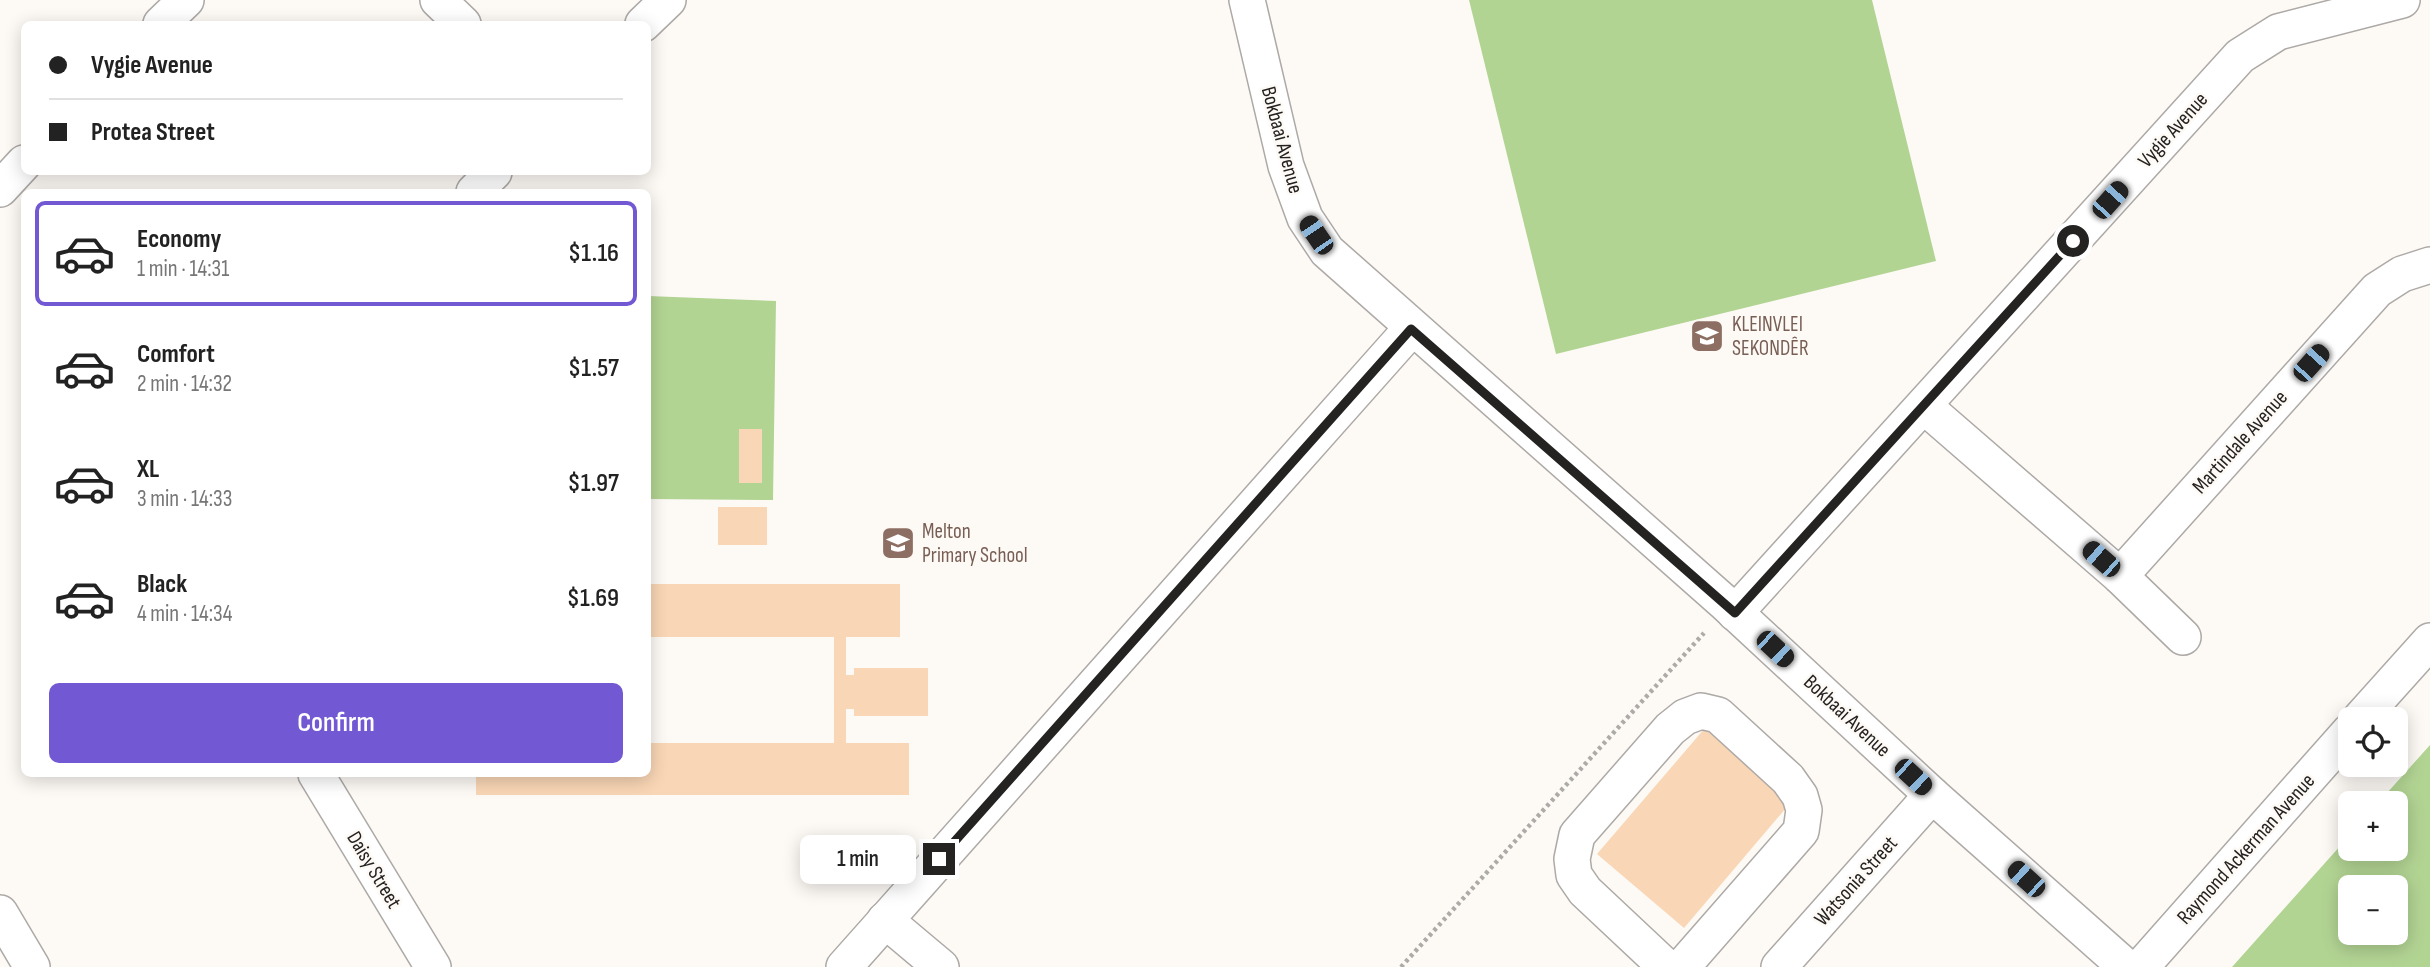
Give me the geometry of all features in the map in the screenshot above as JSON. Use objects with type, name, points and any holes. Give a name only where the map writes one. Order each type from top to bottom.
[{"type":"street","points":[[164,21],[186,0]]},
{"type":"street","points":[[438,0],[460,21]]},
{"type":"street","points":[[646,21],[668,0]]},
{"type":"street","name":"Bokbaai Avenue","points":[[1247,0],[1286,166],[1305,218],[1327,251],[1411,329],[1731,608],[1932,795],[2126,967]]},
{"type":"street","name":"Vygie Avenue","points":[[1731,608],[1924,405],[2240,56],[2278,32],[2402,0]]},
{"type":"street","points":[[0,189],[21,166]]},
{"type":"street","points":[[477,189],[492,175]]},
{"type":"street","name":"Martindale Avenue","points":[[2120,576],[2376,290],[2402,274],[2430,265]]},
{"type":"street","points":[[844,967],[1411,329]]},
{"type":"street","points":[[1924,405],[2120,576],[2183,637]]},
{"type":"street","points":[[2371,707],[2430,641]]},
{"type":"street","points":[[1666,967],[1585,891],[1574,875],[1572,859],[1577,835],[1670,729],[1685,717],[1701,711],[1718,715],[1788,779],[1800,796],[1804,810],[1801,831],[1682,967]]},
{"type":"street","name":"Raymond Ackerman Avenue","points":[[2141,967],[2338,745]]},
{"type":"street","name":"Daisy Street","points":[[318,777],[433,967]]},
{"type":"street","name":"Watsonia Street","points":[[1779,967],[1932,795]]},
{"type":"street","points":[[0,913],[32,967]]},
{"type":"street","points":[[885,920],[941,967]]},
{"type":"path","points":[[1401,967],[1731,608]]},
{"type":"green space","points":[[1469,0],[1872,0],[1936,261],[1556,354]]},
{"type":"green space","points":[[651,296],[776,301],[773,500],[651,499]]},
{"type":"green space","points":[[2430,745],[2430,967],[2232,967],[2338,848],[2338,861],[2408,861],[2408,791],[2389,791],[2401,777],[2408,777],[2408,770]]},
{"type":"building","points":[[739,429],[762,429],[762,483],[739,483]]},
{"type":"building","points":[[718,507],[767,507],[767,545],[718,545]]},
{"type":"building","points":[[651,584],[900,584],[900,637],[846,637],[846,675],[854,675],[854,668],[928,668],[928,716],[854,716],[854,709],[846,709],[846,743],[909,743],[909,795],[476,795],[476,777],[651,777],[651,743],[834,743],[834,637],[651,637]]},
{"type":"building","points":[[1705,728],[1792,801],[1684,928],[1597,854]]},
{"type":"place","name":"KLEINVLEI SEKONDÊR","points":[[1707,336]]},
{"type":"place","name":"Melton Primary School","points":[[898,543]]},
{"type":"route","points":[[939,859],[1411,329],[1735,613],[2073,241]]}]
